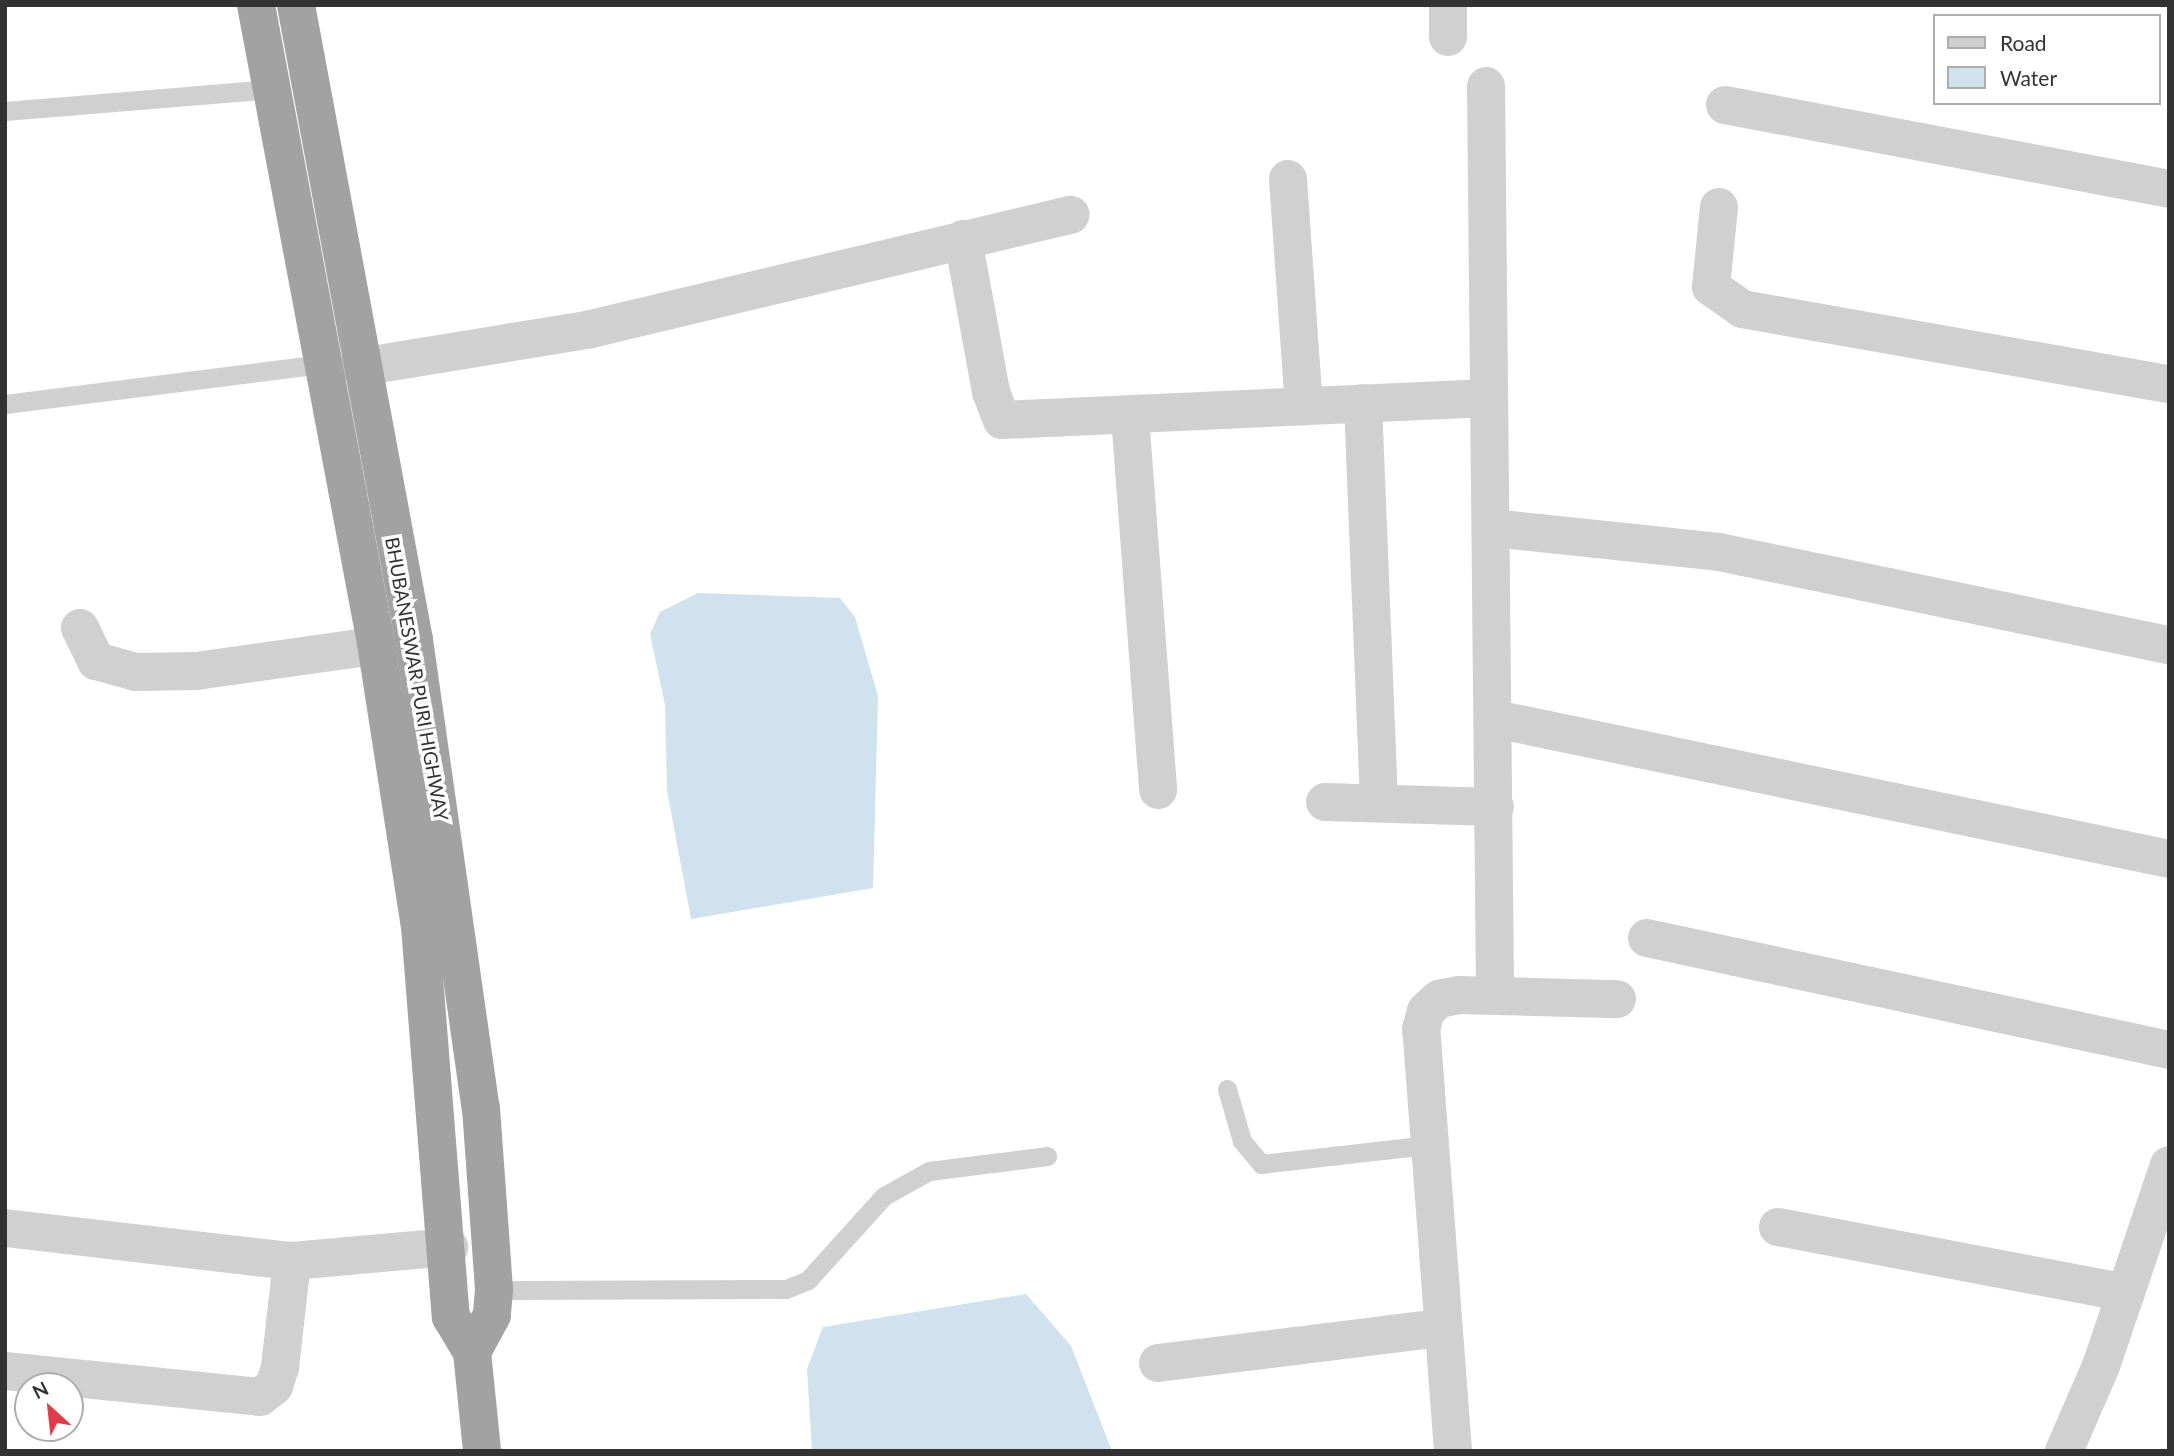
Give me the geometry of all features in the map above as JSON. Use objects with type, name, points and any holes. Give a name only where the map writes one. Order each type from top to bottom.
[{"type":"highway","name":"BHUBANESWAR PURI HIGHWAY","points":[[256,5],[321,364],[376,643],[420,926],[450,1247],[451,1317],[472,1352],[482,1451]]},
{"type":"highway","name":"BHUBANESWAR PURI HIGHWAY","points":[[296,5],[360,367],[414,640],[481,1108],[494,1290],[492,1315],[472,1352]]},
{"type":"street","points":[[1486,86],[1495,719],[1495,996]]},
{"type":"street","points":[[1725,105],[2169,189]]},
{"type":"street","points":[[1288,178],[1304,406]]},
{"type":"street","points":[[1719,207],[1711,287],[1742,309],[2169,384]]},
{"type":"street","points":[[360,367],[591,329],[1071,215]]},
{"type":"street","points":[[963,239],[990,392],[1002,420],[1489,398]]},
{"type":"street","points":[[1363,403],[1380,803]]},
{"type":"street","points":[[1130,416],[1158,790]]},
{"type":"street","points":[[1491,528],[1719,552],[2169,645]]},
{"type":"street","points":[[80,628],[96,661],[136,672],[196,671],[376,643],[414,640]]},
{"type":"street","points":[[1495,719],[2169,859]]},
{"type":"street","points":[[1325,802],[1495,807]]},
{"type":"street","points":[[1647,938],[2169,1050]]},
{"type":"street","points":[[1453,1451],[1441,1328],[1429,1145],[1422,1029],[1426,1012],[1439,999],[1495,996],[1617,999]]},
{"type":"street","points":[[2064,1451],[2126,1293],[2169,1165]]},
{"type":"street","points":[[1778,1227],[2126,1293]]},
{"type":"street","points":[[5,1228],[292,1261],[450,1247]]},
{"type":"street","points":[[5,1371],[260,1397],[274,1386],[280,1367],[292,1261]]},
{"type":"street","points":[[1158,1363],[1441,1328]]},
{"type":"lane","points":[[5,111],[271,89]]},
{"type":"lane","points":[[5,404],[321,364]]},
{"type":"lane","points":[[1227,1089],[1242,1141],[1261,1164],[1429,1145]]},
{"type":"lane","points":[[494,1290],[786,1289],[808,1280],[884,1196],[929,1171],[1047,1156]]},
{"type":"water","points":[[698,593],[840,598],[855,617],[878,696],[873,888],[691,919],[667,790],[665,705],[650,634],[660,612]]},
{"type":"water","points":[[1026,1294],[1071,1346],[1112,1451],[812,1451],[807,1369],[823,1327]]}]
